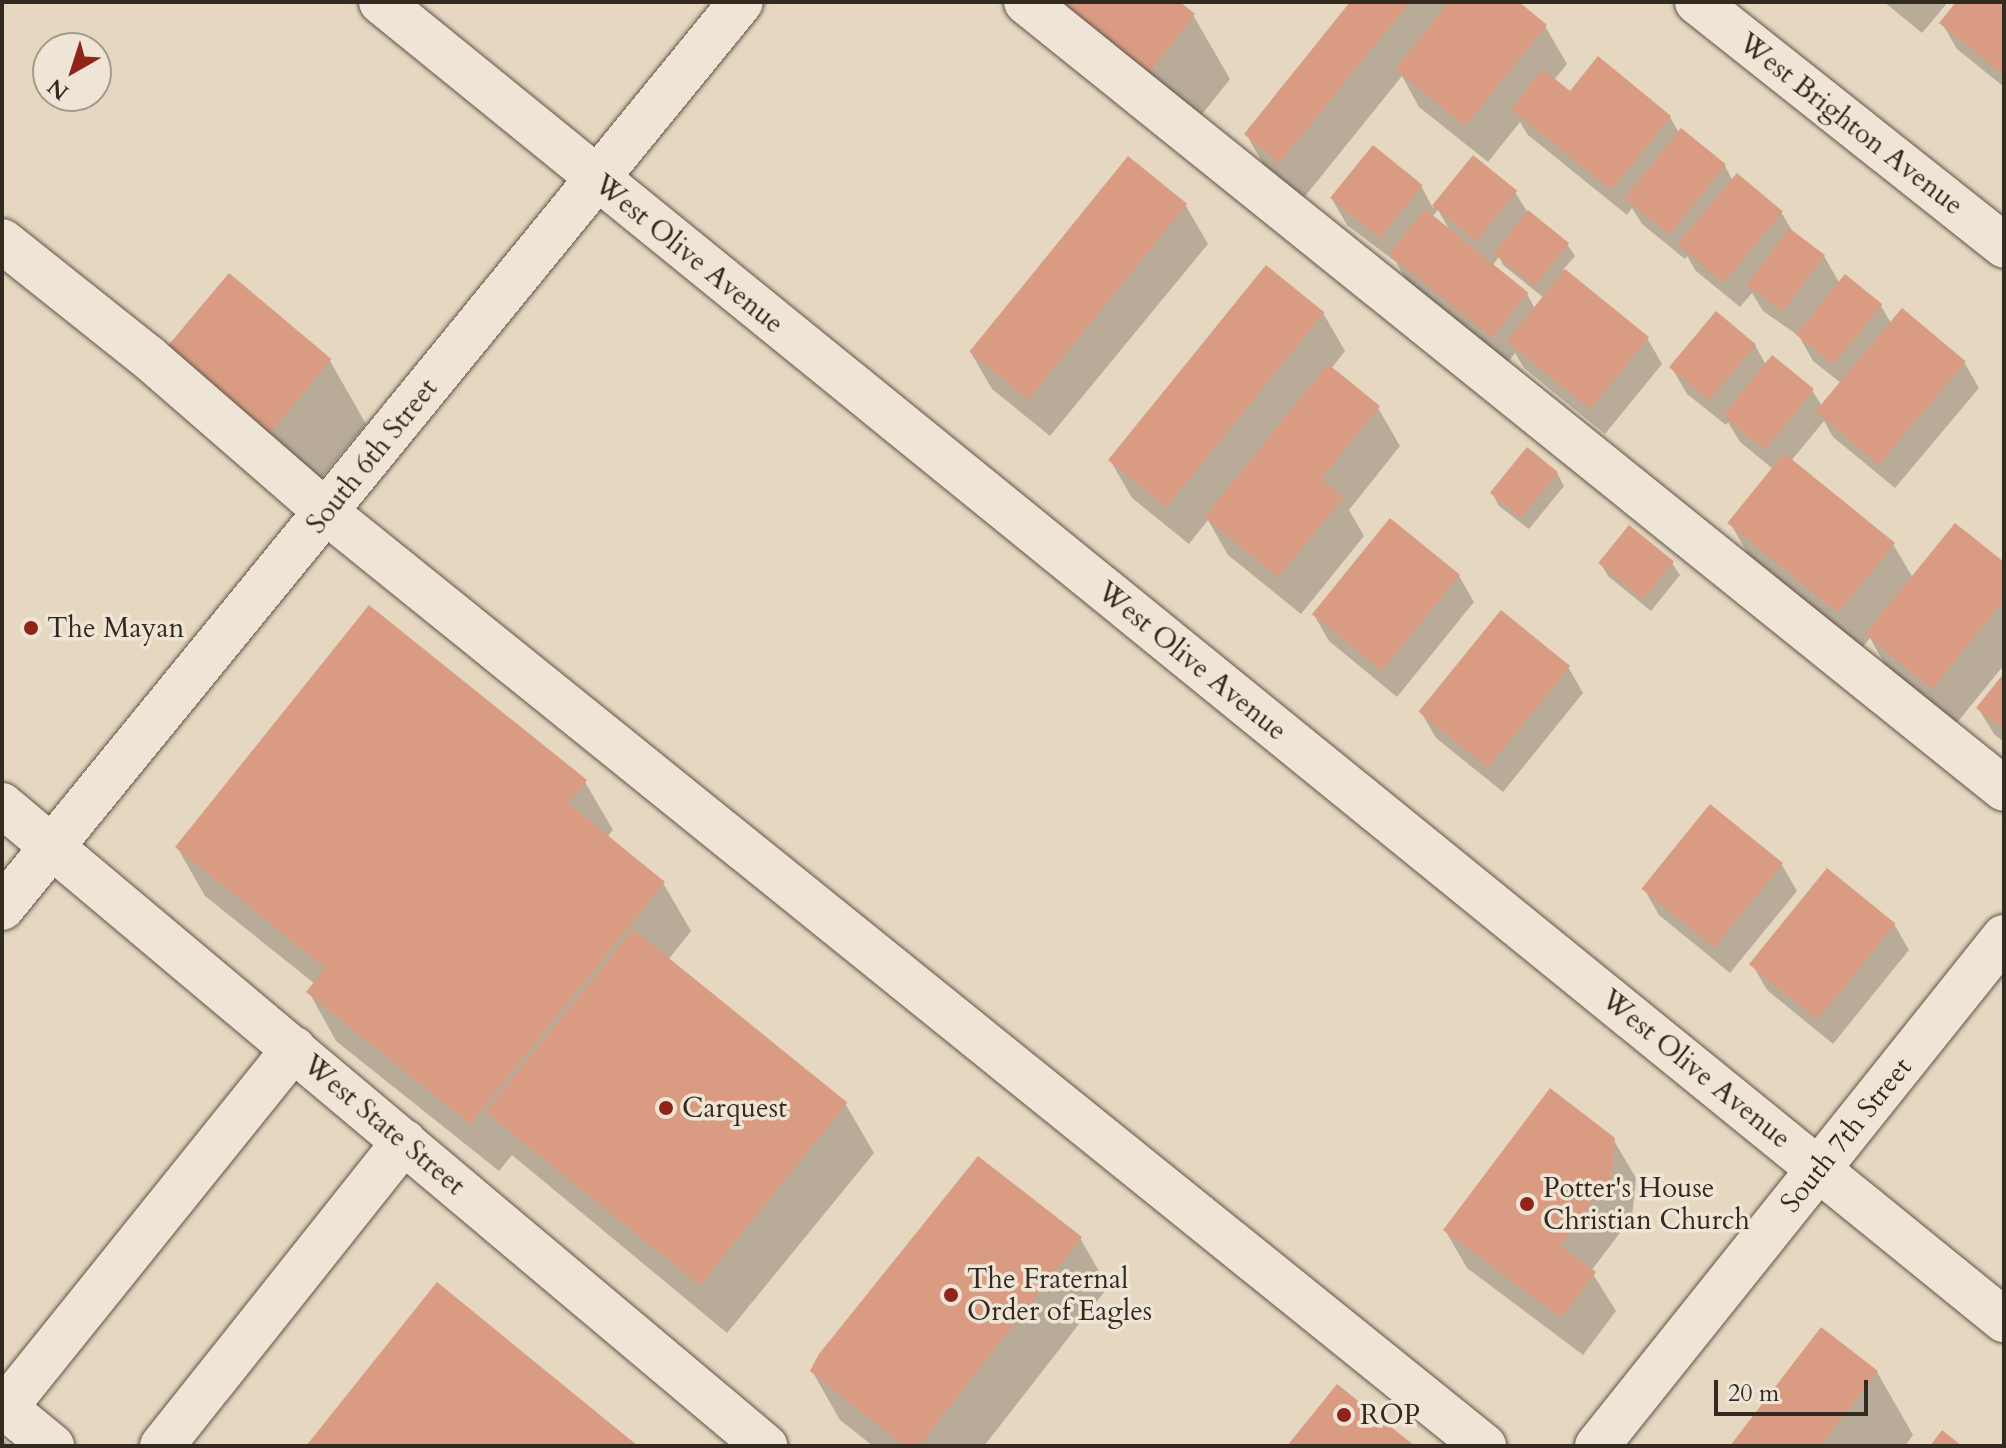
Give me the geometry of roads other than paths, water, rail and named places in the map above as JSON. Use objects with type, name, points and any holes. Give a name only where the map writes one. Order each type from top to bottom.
[{"type":"street","name":"West Olive Avenue","points":[[381,2],[2004,1320]]},
{"type":"street","name":"South 6th Street","points":[[2,908],[741,2]]},
{"type":"street","points":[[1026,2],[2004,789]]},
{"type":"street","name":"West Brighton Avenue","points":[[1697,2],[2004,245]]},
{"type":"street","points":[[2,241],[148,357],[326,512],[1484,1446]]},
{"type":"street","name":"West State Street","points":[[2,805],[765,1446]]},
{"type":"street","name":"South 7th Street","points":[[1597,1446],[2004,937]]},
{"type":"street","points":[[52,1446],[4,1407],[294,1049]]},
{"type":"street","points":[[162,1446],[404,1142]]},
{"type":"place","name":"The Mayan","points":[[31,628]]},
{"type":"place","name":"Carquest","points":[[666,1108]]},
{"type":"place","name":"Potter's House Christian Church","points":[[1527,1204]]},
{"type":"place","name":"The Fraternal Order of Eagles","points":[[951,1295]]},
{"type":"place","name":"ROP","points":[[1344,1415]]}]
